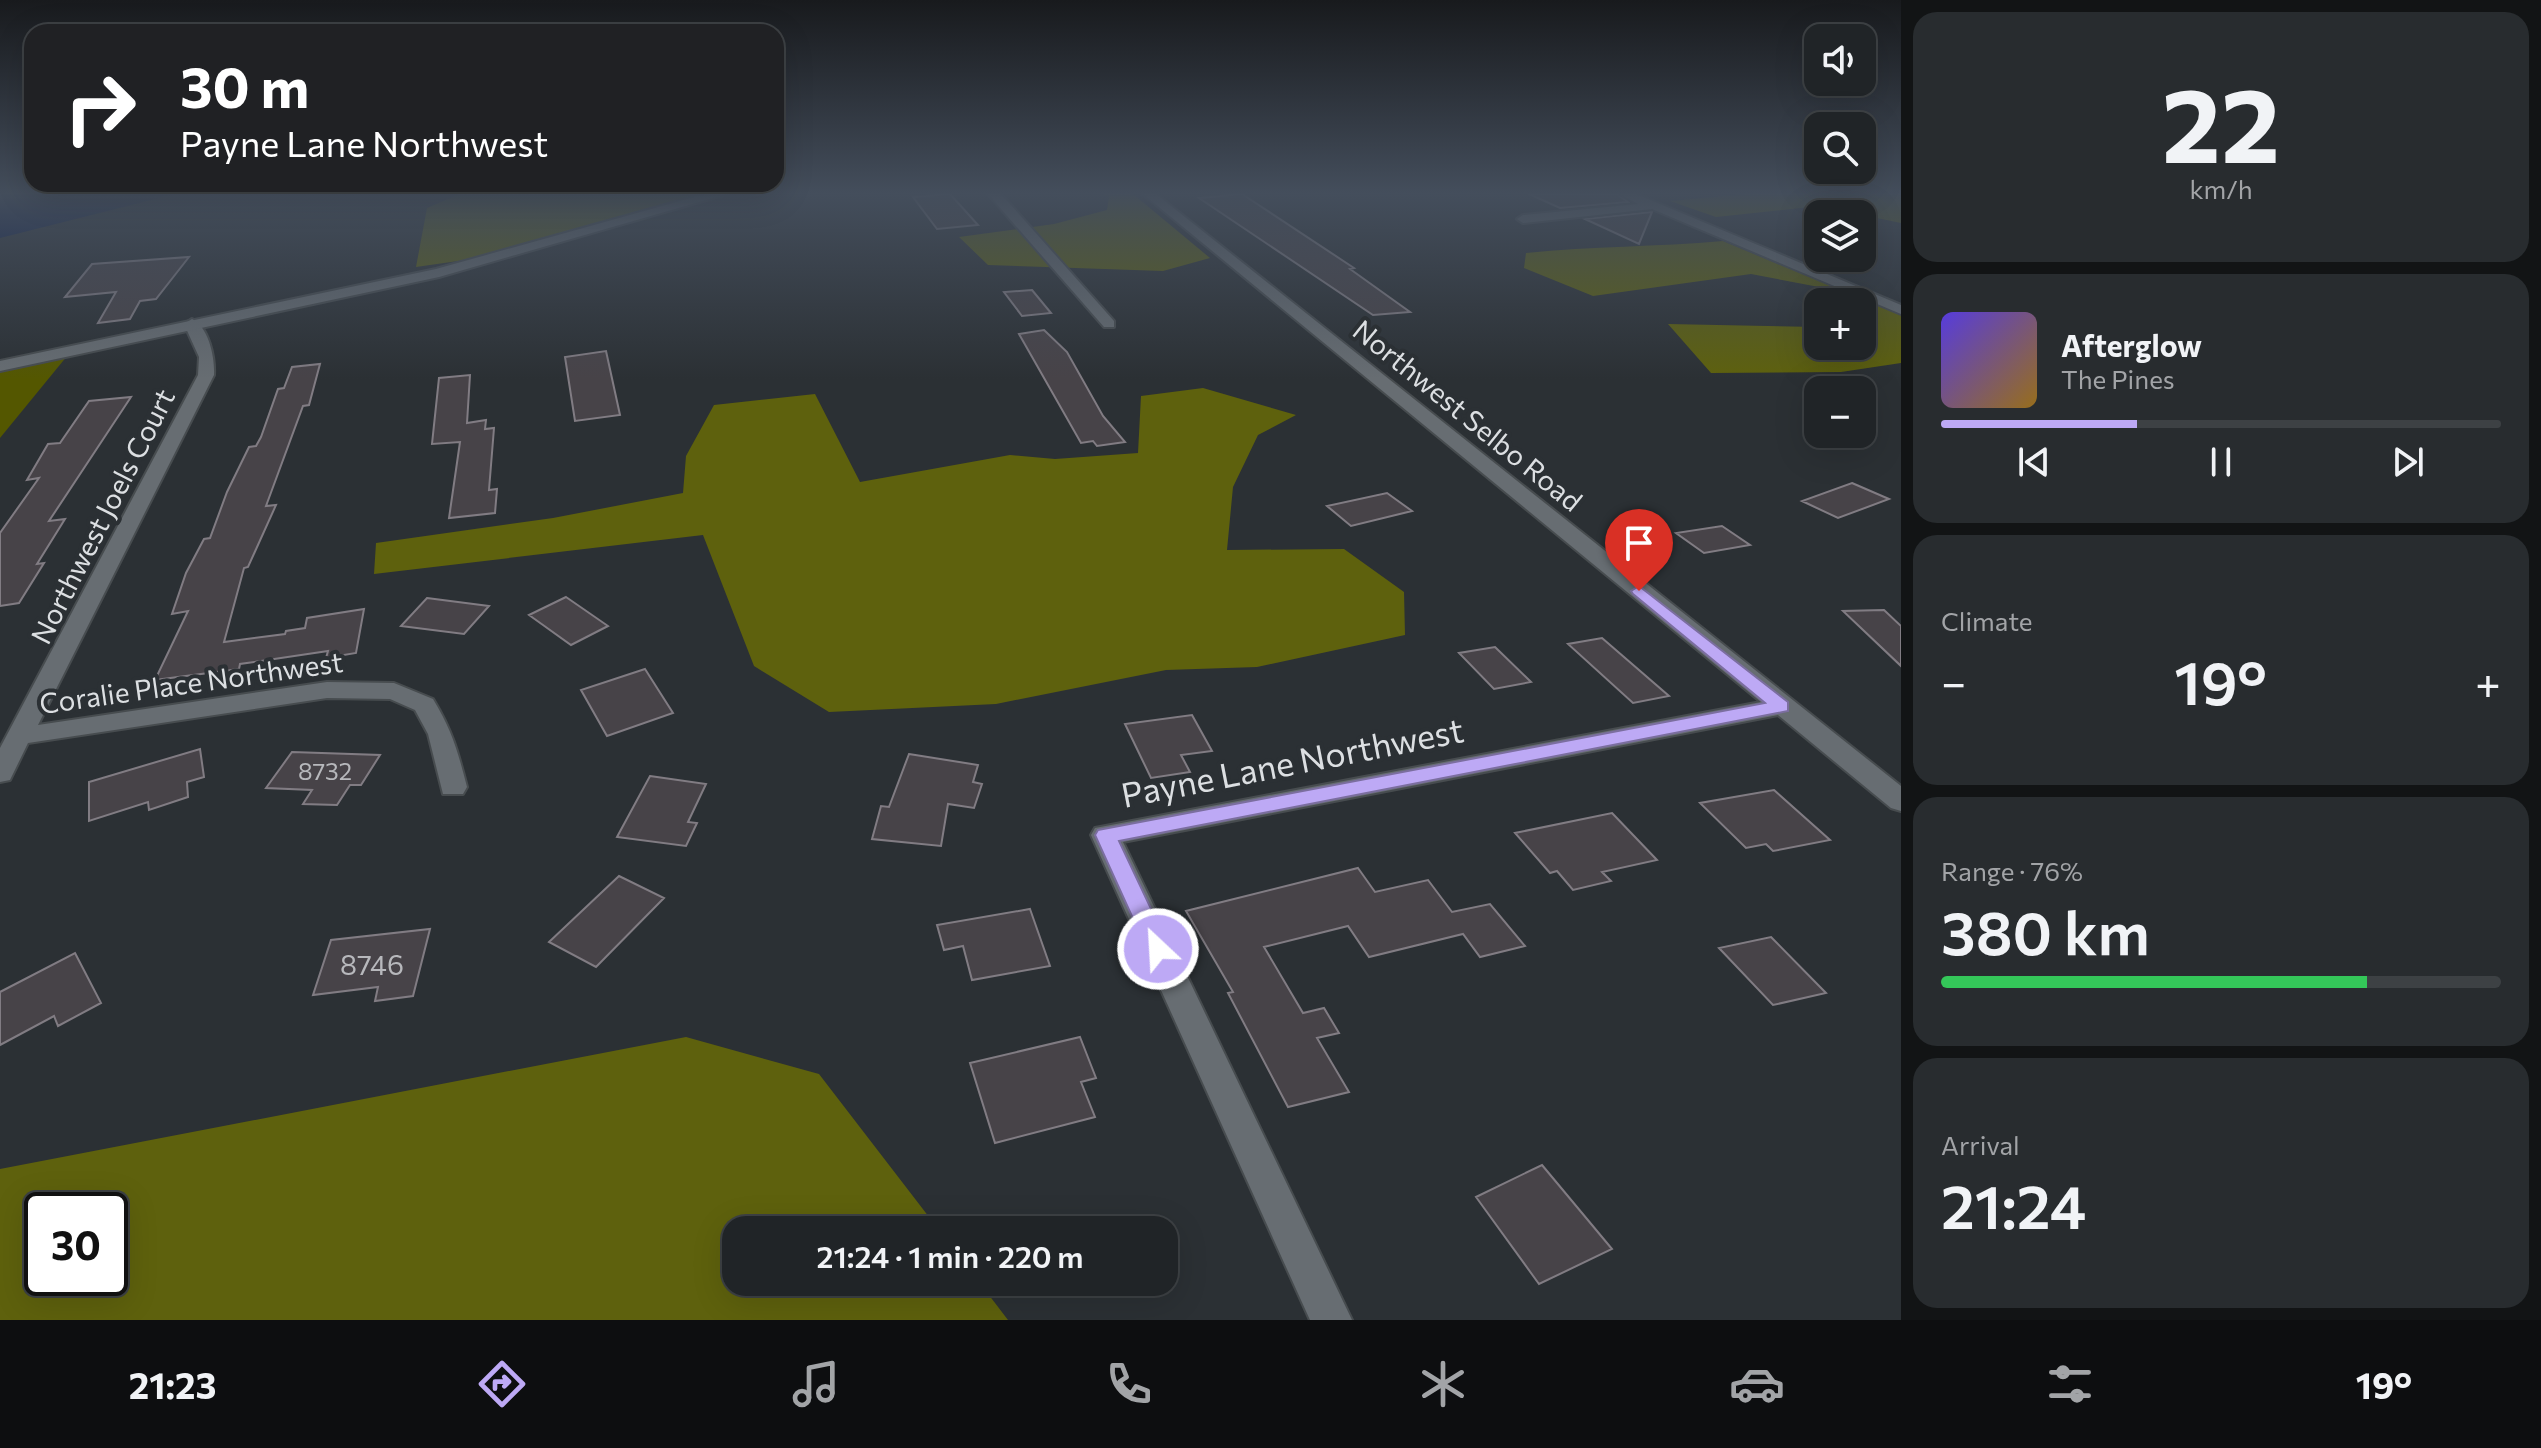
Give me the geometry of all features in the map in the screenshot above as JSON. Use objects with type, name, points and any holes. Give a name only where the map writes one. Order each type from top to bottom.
[{"type":"street","points":[[0,366],[453,270],[501,256]]},
{"type":"street","points":[[1048,256],[1109,324]]},
{"type":"street","name":"Northwest Selbo Road","points":[[1225,256],[1901,801]]},
{"type":"street","points":[[1772,256],[1901,310]]},
{"type":"street","name":"Northwest Joels Court","points":[[0,773],[206,375],[207,357],[192,324]]},
{"type":"street","name":"Coralie Place Northwest","points":[[19,736],[327,690],[394,691],[424,705],[441,734],[453,787]]},
{"type":"street","name":"Payne Lane Northwest","points":[[1331,1320],[1105,835],[1781,706]]},
{"type":"shaded area","points":[[418,256],[484,256],[472,259],[416,267]]},
{"type":"shaded area","points":[[978,256],[1210,258],[1163,271],[988,265]]},
{"type":"shaded area","points":[[1526,256],[1758,256],[1836,288],[1821,288],[1751,274],[1593,296],[1524,268]]},
{"type":"shaded area","points":[[1876,305],[1901,315],[1901,363],[1841,372],[1711,373],[1668,324],[1804,327],[1804,360],[1876,360]]},
{"type":"shaded area","points":[[72,350],[0,438],[0,366]]},
{"type":"shaded area","points":[[1203,388],[1296,415],[1258,435],[1233,487],[1227,550],[1344,549],[1404,592],[1405,635],[1257,667],[1166,670],[996,704],[829,712],[754,666],[703,535],[374,574],[376,543],[553,518],[683,493],[686,456],[714,405],[815,394],[860,482],[1010,455],[1055,459],[1138,453],[1141,396]]},
{"type":"shaded area","points":[[686,1037],[819,1074],[928,1216],[722,1216],[722,1296],[990,1296],[1008,1320],[0,1320],[0,1169]]},
{"type":"building","points":[[1285,256],[1335,256],[1410,312],[1373,315]]},
{"type":"building","points":[[189,257],[156,299],[140,301],[130,319],[98,323],[116,292],[65,297],[92,264]]},
{"type":"building","points":[[1032,290],[1051,313],[1022,316],[1004,292]]},
{"type":"building","points":[[1044,330],[1067,352],[1103,416],[1125,442],[1097,446],[1093,441],[1081,443],[1019,334]]},
{"type":"building","points":[[606,351],[620,415],[575,421],[565,357]]},
{"type":"building","points":[[320,364],[309,405],[303,406],[266,506],[276,505],[248,567],[244,568],[224,642],[285,634],[286,631],[305,628],[307,618],[364,609],[356,653],[326,658],[328,651],[240,664],[239,669],[155,680],[188,611],[172,614],[186,573],[204,539],[210,538],[227,492],[249,447],[256,446],[261,437],[278,389],[284,388],[292,367]]},
{"type":"building","points":[[470,375],[467,423],[486,420],[485,429],[494,428],[489,490],[497,489],[495,513],[449,518],[460,442],[432,444],[439,378]]},
{"type":"building","points":[[131,397],[49,521],[65,519],[37,564],[44,563],[19,603],[0,606],[0,533],[39,478],[27,480],[48,444],[60,443],[89,401]]},
{"type":"building","points":[[1852,483],[1889,499],[1838,518],[1802,501]]},
{"type":"building","points":[[1387,493],[1412,511],[1351,526],[1327,506]]},
{"type":"building","points":[[1722,526],[1750,545],[1704,553],[1676,533]]},
{"type":"building","points":[[566,597],[608,626],[571,645],[529,615]]},
{"type":"building","points":[[427,598],[489,606],[464,634],[401,626]]},
{"type":"building","points":[[1884,610],[1901,626],[1901,666],[1843,611]]},
{"type":"building","points":[[1602,638],[1669,696],[1633,703],[1568,644]]},
{"type":"building","points":[[1495,647],[1531,682],[1494,689],[1459,653]]},
{"type":"building","points":[[645,669],[673,713],[607,736],[581,690]]},
{"type":"building","points":[[1192,715],[1212,751],[1181,755],[1190,772],[1151,778],[1125,724]]},
{"type":"building","points":[[200,749],[204,777],[187,782],[188,797],[149,810],[148,802],[89,821],[89,782]]},
{"type":"building","points":[[292,752],[380,755],[361,785],[350,785],[337,805],[303,804],[312,790],[266,788]]},
{"type":"building","points":[[909,754],[978,765],[973,782],[982,784],[974,808],[948,804],[941,846],[872,839],[881,806],[889,807]]},
{"type":"building","points":[[650,776],[706,784],[688,822],[697,823],[686,846],[617,837]]},
{"type":"building","points":[[1774,790],[1830,840],[1773,851],[1766,844],[1746,848],[1700,803]]},
{"type":"building","points":[[1612,813],[1657,860],[1602,872],[1611,881],[1573,890],[1557,871],[1550,873],[1515,833]]},
{"type":"building","points":[[1358,868],[1375,892],[1428,880],[1452,912],[1490,904],[1525,946],[1480,957],[1463,934],[1369,957],[1348,926],[1264,947],[1303,1013],[1324,1008],[1339,1033],[1317,1038],[1349,1092],[1288,1107],[1228,993],[1233,992],[1186,911]]},
{"type":"building","points":[[619,876],[664,898],[596,967],[549,942]]},
{"type":"building","points":[[1030,909],[1050,966],[972,980],[963,946],[944,950],[937,925]]},
{"type":"building","points":[[430,929],[413,996],[375,1001],[378,987],[313,995],[331,940]]},
{"type":"building","points":[[1771,937],[1826,993],[1773,1005],[1719,948]]},
{"type":"building","points":[[75,953],[101,1003],[58,1026],[54,1016],[0,1045],[0,992]]},
{"type":"building","points":[[1080,1037],[1096,1078],[1081,1082],[1095,1117],[995,1143],[970,1063]]},
{"type":"building","points":[[1542,1165],[1612,1249],[1539,1284],[1476,1197]]},
{"type":"route","points":[[1158,949],[1105,835],[1781,706],[1639,591]]}]
